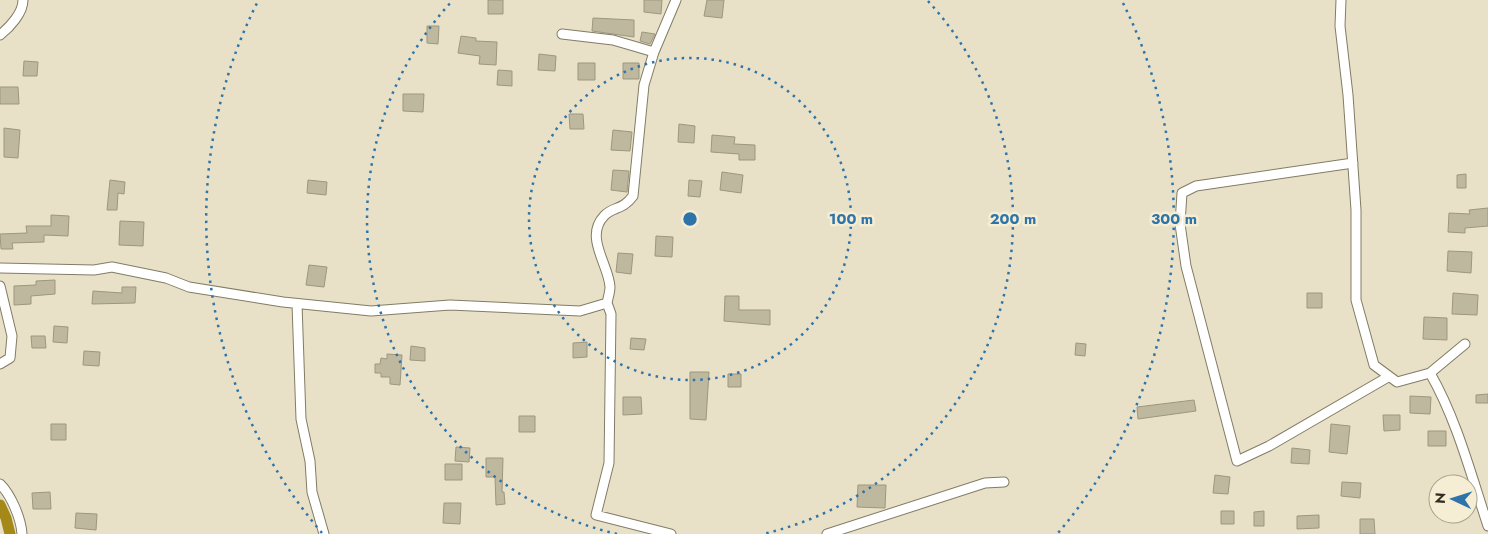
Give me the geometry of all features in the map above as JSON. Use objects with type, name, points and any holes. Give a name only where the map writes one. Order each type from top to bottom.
[{"type":"street","points":[[0,35],[9,27],[23,6],[23,0]]},
{"type":"street","points":[[671,534],[596,515],[609,463],[611,314],[607,303],[610,288],[597,246],[598,229],[604,216],[626,206],[633,196],[644,85],[654,52],[676,0]]},
{"type":"street","points":[[1341,0],[1340,26],[1348,95],[1356,210],[1356,300],[1374,365],[1397,382],[1430,373],[1465,344]]},
{"type":"street","points":[[562,34],[613,40],[654,52]]},
{"type":"street","points":[[1353,163],[1196,186],[1182,193],[1180,224],[1186,266],[1237,461],[1269,446],[1388,377]]},
{"type":"street","points":[[0,268],[94,270],[112,268],[166,278],[189,287],[297,304],[371,311],[450,305],[580,312],[607,303]]},
{"type":"street","points":[[0,286],[12,336],[10,358],[0,364]]},
{"type":"street","points":[[297,304],[301,419],[310,461],[312,492],[324,534]]},
{"type":"street","points":[[1430,373],[1442,393],[1453,422],[1488,526]]},
{"type":"street","points":[[828,534],[985,483],[1004,482]]},
{"type":"street","points":[[0,484],[5,488],[22,524],[22,534]]},
{"type":"building","points":[[488,0],[503,0],[503,14],[488,14]]},
{"type":"building","points":[[644,0],[662,0],[661,14],[644,12]]},
{"type":"building","points":[[707,0],[724,0],[722,18],[704,16]]},
{"type":"building","points":[[593,18],[634,20],[634,37],[592,31]]},
{"type":"building","points":[[427,26],[439,26],[438,44],[427,43]]},
{"type":"building","points":[[642,32],[655,34],[650,44],[640,41]]},
{"type":"building","points":[[461,36],[476,38],[476,41],[497,42],[496,65],[479,64],[480,56],[458,53]]},
{"type":"building","points":[[539,54],[556,56],[555,71],[538,70]]},
{"type":"building","points":[[24,61],[38,62],[37,76],[23,76]]},
{"type":"building","points":[[578,63],[595,63],[595,80],[578,80]]},
{"type":"building","points":[[623,63],[639,63],[639,79],[623,79]]},
{"type":"building","points":[[498,70],[512,71],[512,86],[497,85]]},
{"type":"building","points":[[0,87],[18,87],[19,104],[0,104]]},
{"type":"building","points":[[403,94],[424,94],[423,112],[403,111]]},
{"type":"building","points":[[569,114],[583,114],[584,129],[570,129]]},
{"type":"building","points":[[679,124],[695,126],[694,143],[678,142]]},
{"type":"building","points":[[4,128],[20,130],[18,158],[4,157]]},
{"type":"building","points":[[613,130],[632,132],[630,151],[611,150]]},
{"type":"building","points":[[712,135],[735,137],[734,144],[755,145],[755,160],[739,160],[739,154],[711,152]]},
{"type":"building","points":[[613,170],[629,171],[627,192],[611,190]]},
{"type":"building","points":[[722,172],[743,175],[741,193],[720,190]]},
{"type":"building","points":[[1466,174],[1466,188],[1457,188],[1457,175]]},
{"type":"building","points":[[110,180],[125,182],[124,194],[118,193],[117,210],[107,210]]},
{"type":"building","points":[[308,180],[327,182],[326,195],[307,193]]},
{"type":"building","points":[[689,180],[702,181],[700,197],[688,196]]},
{"type":"building","points":[[1488,208],[1488,226],[1465,228],[1465,233],[1448,232],[1449,213],[1470,214],[1469,210]]},
{"type":"building","points":[[51,215],[69,216],[68,236],[44,235],[44,242],[12,243],[13,249],[1,249],[0,234],[27,233],[26,226],[51,226]]},
{"type":"building","points":[[120,221],[144,222],[143,246],[119,245]]},
{"type":"building","points":[[656,236],[673,237],[672,257],[655,256]]},
{"type":"building","points":[[1448,251],[1472,252],[1471,273],[1447,271]]},
{"type":"building","points":[[618,253],[633,254],[631,274],[616,272]]},
{"type":"building","points":[[309,265],[327,267],[324,287],[306,285]]},
{"type":"building","points":[[55,280],[55,294],[31,296],[31,304],[14,305],[14,286],[36,285],[36,281]]},
{"type":"building","points":[[122,287],[136,287],[135,303],[92,304],[93,291],[122,293]]},
{"type":"building","points":[[1307,293],[1322,293],[1322,308],[1307,308]]},
{"type":"building","points":[[1453,293],[1478,295],[1477,315],[1452,314]]},
{"type":"building","points":[[725,296],[739,296],[739,310],[770,310],[770,325],[724,321]]},
{"type":"building","points":[[1424,317],[1447,318],[1447,340],[1423,339]]},
{"type":"building","points":[[54,326],[68,327],[67,343],[53,342]]},
{"type":"building","points":[[31,336],[45,336],[46,348],[32,348]]},
{"type":"building","points":[[631,338],[646,339],[644,350],[630,349]]},
{"type":"building","points":[[587,342],[587,357],[573,358],[573,343]]},
{"type":"building","points":[[1076,343],[1086,344],[1085,356],[1075,355]]},
{"type":"building","points":[[411,346],[425,348],[425,361],[410,360]]},
{"type":"building","points":[[84,351],[100,352],[99,366],[83,365]]},
{"type":"building","points":[[387,354],[402,355],[400,385],[390,384],[390,377],[381,377],[381,373],[375,373],[375,364],[380,364],[381,358],[387,359]]},
{"type":"building","points":[[690,372],[709,372],[706,420],[690,419]]},
{"type":"building","points":[[728,374],[741,374],[741,387],[728,387]]},
{"type":"building","points":[[1488,394],[1488,403],[1476,403],[1476,395]]},
{"type":"building","points":[[1410,396],[1431,397],[1430,414],[1410,413]]},
{"type":"building","points":[[623,397],[641,397],[642,414],[623,415]]},
{"type":"building","points":[[1194,400],[1196,411],[1138,419],[1137,407]]},
{"type":"building","points":[[1383,415],[1400,415],[1400,430],[1384,431]]},
{"type":"building","points":[[519,416],[535,416],[535,432],[519,432]]},
{"type":"building","points":[[51,424],[66,424],[66,440],[51,440]]},
{"type":"building","points":[[1331,424],[1350,426],[1347,454],[1329,452]]},
{"type":"building","points":[[1428,431],[1446,431],[1446,446],[1428,446]]},
{"type":"building","points":[[456,447],[470,448],[469,462],[455,461]]},
{"type":"building","points":[[1292,448],[1310,450],[1309,464],[1291,463]]},
{"type":"building","points":[[486,458],[503,458],[502,492],[504,492],[505,504],[496,505],[495,477],[486,477]]},
{"type":"building","points":[[445,464],[462,464],[462,480],[445,480]]},
{"type":"building","points":[[1215,475],[1230,477],[1228,494],[1213,493]]},
{"type":"building","points":[[1342,482],[1361,483],[1360,498],[1341,496]]},
{"type":"building","points":[[858,485],[886,485],[885,508],[857,507]]},
{"type":"building","points":[[50,492],[51,509],[33,509],[32,493]]},
{"type":"building","points":[[444,503],[461,503],[460,524],[443,523]]},
{"type":"building","points":[[1221,511],[1234,511],[1234,524],[1221,524]]},
{"type":"building","points":[[1264,511],[1264,526],[1254,526],[1254,512]]},
{"type":"building","points":[[76,513],[97,514],[96,530],[75,528]]},
{"type":"building","points":[[1319,515],[1319,528],[1297,529],[1297,516]]},
{"type":"building","points":[[1360,519],[1374,519],[1375,534],[1360,534]]},
{"type":"waterway","points":[[0,505],[10,534]]}]
